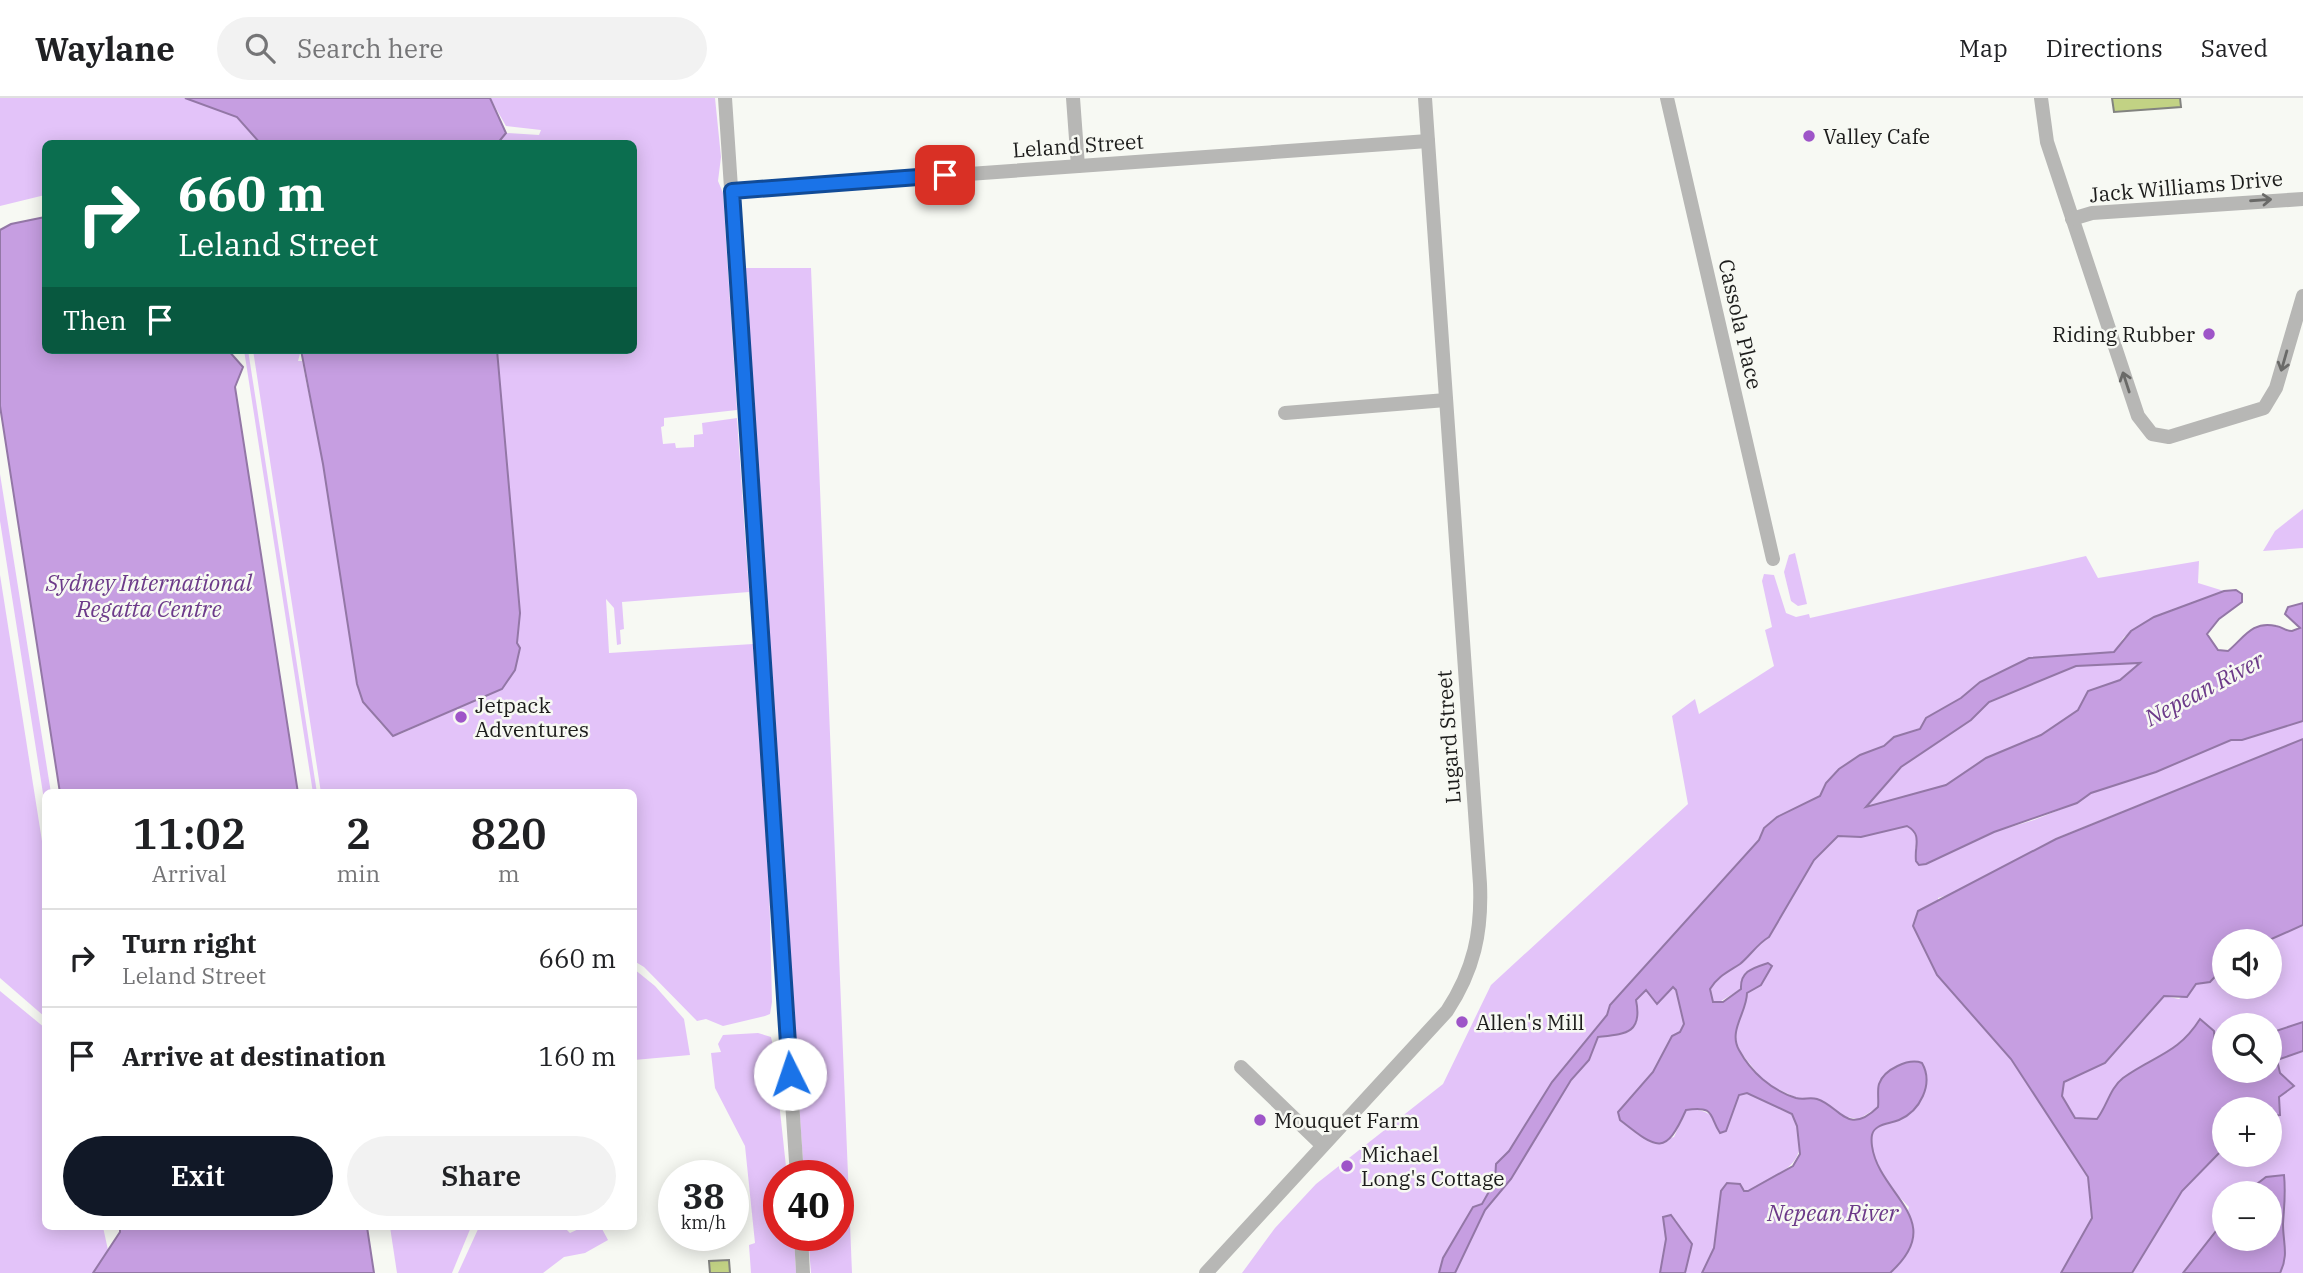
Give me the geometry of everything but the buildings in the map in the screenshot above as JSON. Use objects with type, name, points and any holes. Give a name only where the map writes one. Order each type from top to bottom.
[{"type":"street","points":[[725,98],[796,1160]]},
{"type":"street","points":[[1073,98],[1078,166]]},
{"type":"street","name":"Lugard Street","points":[[1206,1273],[1447,1011],[1462,989],[1478,941],[1480,884],[1425,98]]},
{"type":"street","name":"Cassola Place","points":[[1667,98],[1773,559]]},
{"type":"street","name":"Jack Williams Drive","points":[[2041,98],[2045,135],[2138,416],[2144,427],[2160,437],[2263,408],[2276,388],[2303,296]]},
{"type":"street","name":"Leland Street","points":[[732,191],[1428,141]]},
{"type":"street","name":"Jack Williams Drive","points":[[2072,219],[2092,213],[2303,200]]},
{"type":"street","points":[[1285,412],[1446,400]]},
{"type":"street","points":[[1241,1066],[1322,1145]]},
{"type":"street","points":[[802,1251],[803,1273]]},
{"type":"shaded area","points":[[0,98],[185,98],[237,117],[257,140],[42,140],[42,196],[0,206]]},
{"type":"shaded area","points":[[490,98],[715,98],[721,157],[718,181],[723,193],[737,410],[664,418],[664,426],[661,427],[663,444],[675,443],[676,448],[694,447],[694,435],[703,434],[702,423],[737,418],[749,592],[622,602],[624,629],[620,630],[621,644],[617,645],[614,608],[606,599],[609,653],[753,644],[769,880],[772,1002],[770,1014],[765,1016],[723,1026],[706,1019],[697,1021],[637,963],[637,789],[320,789],[254,354],[300,354],[298,361],[302,361],[323,464],[357,684],[375,717],[390,734],[398,735],[502,689],[515,670],[520,648],[517,643],[520,613],[497,354],[637,354],[637,140],[500,140],[506,133],[539,135],[541,130],[506,126]]},
{"type":"shaded area","points":[[741,268],[811,268],[847,1160],[803,1160]]},
{"type":"shaded area","points":[[245,354],[249,354],[316,789],[312,789]]},
{"type":"shaded area","points":[[0,474],[50,789],[42,789],[0,521]]},
{"type":"shaded area","points":[[2303,509],[2303,548],[2263,551],[2275,531]]},
{"type":"shaded area","points":[[1795,553],[1807,604],[1798,606],[1791,601],[1784,572],[1789,555]]},
{"type":"shaded area","points":[[2086,556],[2098,578],[2199,561],[2198,583],[2224,591],[2154,617],[2124,637],[2114,652],[2029,658],[1980,682],[1961,698],[1926,718],[1920,729],[1894,737],[1884,746],[1860,755],[1839,769],[1826,783],[1820,796],[1777,817],[1764,828],[1759,840],[1610,1005],[1607,1015],[1552,1082],[1509,1151],[1496,1164],[1495,1181],[1482,1204],[1473,1208],[1443,1258],[1439,1273],[1242,1273],[1275,1228],[1316,1184],[1443,1084],[1491,985],[1688,804],[1672,716],[1695,699],[1699,714],[1774,666],[1765,630],[1772,627],[1762,581],[1764,574],[1774,575],[1786,613],[1796,617],[1809,614],[1810,618]]},
{"type":"shaded area","points":[[0,575],[42,841],[42,1014],[0,978]]},
{"type":"shaded area","points":[[2141,662],[2120,680],[2088,691],[2078,710],[2041,735],[1986,758],[1946,785],[1865,808],[1901,767],[1971,720],[1989,702],[2076,666]]},
{"type":"shaded area","points":[[2303,721],[2303,739],[2056,838],[1958,892],[1938,898],[1937,975],[2011,1059],[2088,1177],[2092,1218],[2061,1273],[1890,1273],[1895,1269],[1909,1207],[1882,1174],[1872,1153],[1870,1143],[1874,1131],[1901,1119],[1879,1084],[1878,1107],[1859,1119],[1839,1116],[1816,1098],[1799,1099],[1765,1083],[1738,1049],[1734,1037],[1747,993],[1761,985],[1768,963],[1745,973],[1741,989],[1716,1004],[1710,989],[1769,937],[1814,859],[1838,835],[1861,837],[1907,826],[1914,830],[1919,839],[1915,849],[1994,832],[2034,820],[2077,803],[2091,793],[2156,772],[2231,740],[2242,740]]},
{"type":"shaded area","points":[[2303,925],[2303,1022],[2282,1029],[2282,1013],[2212,1013],[2212,1039],[2200,1019],[2192,1031],[2174,1047],[2123,1078],[2097,1119],[2074,1118],[2062,1096],[2064,1082],[2105,1063],[2164,996],[2179,999],[2196,984],[2212,980],[2212,999],[2282,999],[2282,934]]},
{"type":"shaded area","points":[[637,971],[655,986],[684,1019],[690,1055],[637,1060]]},
{"type":"shaded area","points":[[1673,987],[1684,1024],[1680,1032],[1672,1037],[1653,1072],[1634,1093],[1620,1121],[1652,1143],[1674,1137],[1686,1110],[1704,1112],[1726,1131],[1738,1095],[1747,1093],[1792,1114],[1800,1143],[1798,1154],[1792,1163],[1784,1171],[1748,1191],[1727,1183],[1721,1191],[1714,1248],[1702,1273],[1685,1273],[1692,1244],[1679,1229],[1676,1220],[1663,1218],[1666,1239],[1660,1273],[1455,1273],[1485,1210],[1511,1179],[1571,1080],[1589,1060],[1598,1037],[1624,1033],[1635,1026],[1638,1012],[1636,1001],[1646,989],[1653,1000]]},
{"type":"shaded area","points":[[0,991],[42,1026],[42,1230],[104,1230],[108,1250],[93,1273],[0,1273]]},
{"type":"shaded area","points":[[758,1033],[771,1037],[785,1160],[763,1160],[763,1251],[795,1251],[796,1273],[751,1273],[749,1245],[755,1243],[749,1160],[746,1160],[745,1146],[715,1088],[711,1053],[721,1052],[718,1044],[723,1035]]},
{"type":"shaded area","points":[[2303,1051],[2303,1273],[2280,1273],[2285,1255],[2284,1175],[2263,1181],[2212,1181],[2212,1237],[2183,1273],[2132,1273],[2182,1191],[2212,1160],[2212,1167],[2282,1167],[2282,1097],[2279,1097],[2278,1083],[2282,1083],[2282,1057]]},
{"type":"shaded area","points":[[390,1230],[470,1230],[452,1273],[397,1273]]},
{"type":"shaded area","points":[[478,1230],[567,1230],[570,1233],[576,1230],[603,1230],[608,1240],[585,1253],[564,1257],[543,1273],[458,1273]]},
{"type":"shaded area","points":[[809,1251],[851,1251],[852,1273],[811,1273]]},
{"type":"water","points":[[185,98],[490,98],[506,133],[500,140],[257,140],[237,117]]},
{"type":"water","name":"Sydney International Regatta Centre","points":[[42,218],[42,354],[232,354],[243,367],[235,387],[297,789],[59,789],[0,406],[0,230],[11,224]]},
{"type":"water","points":[[302,354],[497,354],[520,613],[517,643],[520,648],[515,670],[502,689],[393,736],[363,702],[357,684],[323,464]]},
{"type":"water","name":"Nepean River","points":[[2236,590],[2242,594],[2242,602],[2219,619],[2207,634],[2218,650],[2228,651],[2254,628],[2260,626],[2276,626],[2292,631],[2300,628],[2285,614],[2288,607],[2303,603],[2303,721],[2242,740],[2231,740],[2156,772],[2091,793],[2077,803],[1994,832],[1926,864],[1919,865],[1916,861],[1915,833],[1907,826],[1861,837],[1838,836],[1814,860],[1769,937],[1740,964],[1720,977],[1710,989],[1713,1002],[1723,1002],[1741,989],[1743,978],[1749,971],[1768,963],[1772,966],[1761,985],[1747,993],[1736,1036],[1739,1050],[1749,1066],[1770,1085],[1796,1098],[1817,1099],[1844,1117],[1859,1119],[1878,1107],[1879,1084],[1891,1069],[1904,1063],[1922,1063],[1926,1088],[1919,1104],[1907,1116],[1876,1129],[1872,1138],[1877,1164],[1906,1208],[1912,1223],[1913,1238],[1906,1254],[1890,1273],[1702,1273],[1714,1248],[1721,1191],[1727,1183],[1740,1184],[1744,1191],[1748,1191],[1793,1166],[1800,1154],[1797,1126],[1792,1114],[1747,1093],[1739,1095],[1726,1131],[1720,1133],[1710,1114],[1702,1109],[1686,1110],[1672,1135],[1659,1144],[1643,1137],[1620,1120],[1618,1112],[1653,1072],[1672,1036],[1680,1032],[1684,1024],[1673,987],[1657,1004],[1646,990],[1636,1000],[1637,1020],[1630,1030],[1598,1037],[1589,1060],[1571,1080],[1511,1179],[1485,1210],[1455,1273],[1439,1273],[1443,1258],[1473,1207],[1482,1204],[1495,1181],[1496,1164],[1509,1151],[1552,1082],[1607,1015],[1610,1005],[1759,840],[1764,828],[1777,817],[1820,796],[1826,783],[1839,769],[1860,755],[1884,746],[1894,737],[1920,729],[1926,718],[1961,698],[1980,682],[2029,658],[2114,652],[2131,631],[2154,617],[2224,591]],"holes":[[[2140,663],[2120,680],[2088,691],[2078,710],[2041,735],[1986,758],[1946,785],[1866,807],[1901,767],[1971,720],[1989,702],[2076,666]]]},
{"type":"water","points":[[2303,739],[2303,925],[2282,934],[2282,929],[2212,929],[2210,982],[2196,984],[2187,997],[2164,996],[2105,1063],[2064,1082],[2062,1096],[2075,1118],[2097,1119],[2123,1078],[2174,1047],[2192,1031],[2200,1019],[2212,1029],[2212,1083],[2282,1083],[2282,1075],[2294,1086],[2279,1097],[2212,1097],[2212,1160],[2182,1191],[2132,1273],[2061,1273],[2092,1218],[2088,1177],[2011,1059],[1937,975],[1913,926],[1918,911],[2056,839]]},
{"type":"water","points":[[2303,1022],[2303,1051],[2282,1058],[2282,1029]]},
{"type":"water","points":[[2284,1175],[2285,1255],[2280,1273],[2183,1273],[2212,1236],[2212,1251],[2282,1251],[2282,1181],[2261,1181],[2266,1177]]},
{"type":"water","points":[[1671,1215],[1692,1244],[1685,1273],[1660,1273],[1666,1239],[1663,1217]]},
{"type":"water","points":[[367,1230],[374,1273],[93,1273],[120,1232]]},
{"type":"place","name":"Valley Cafe","points":[[1809,136]]},
{"type":"place","name":"Riding Rubber","points":[[2209,334]]},
{"type":"place","name":"Jetpack Adventures","points":[[461,717]]},
{"type":"place","name":"Allen's Mill","points":[[1462,1022]]},
{"type":"place","name":"Mouquet Farm","points":[[1260,1120]]},
{"type":"place","name":"Michael Long's Cottage","points":[[1347,1166]]},
{"type":"route","points":[[790,1074],[732,191],[945,175]]}]
